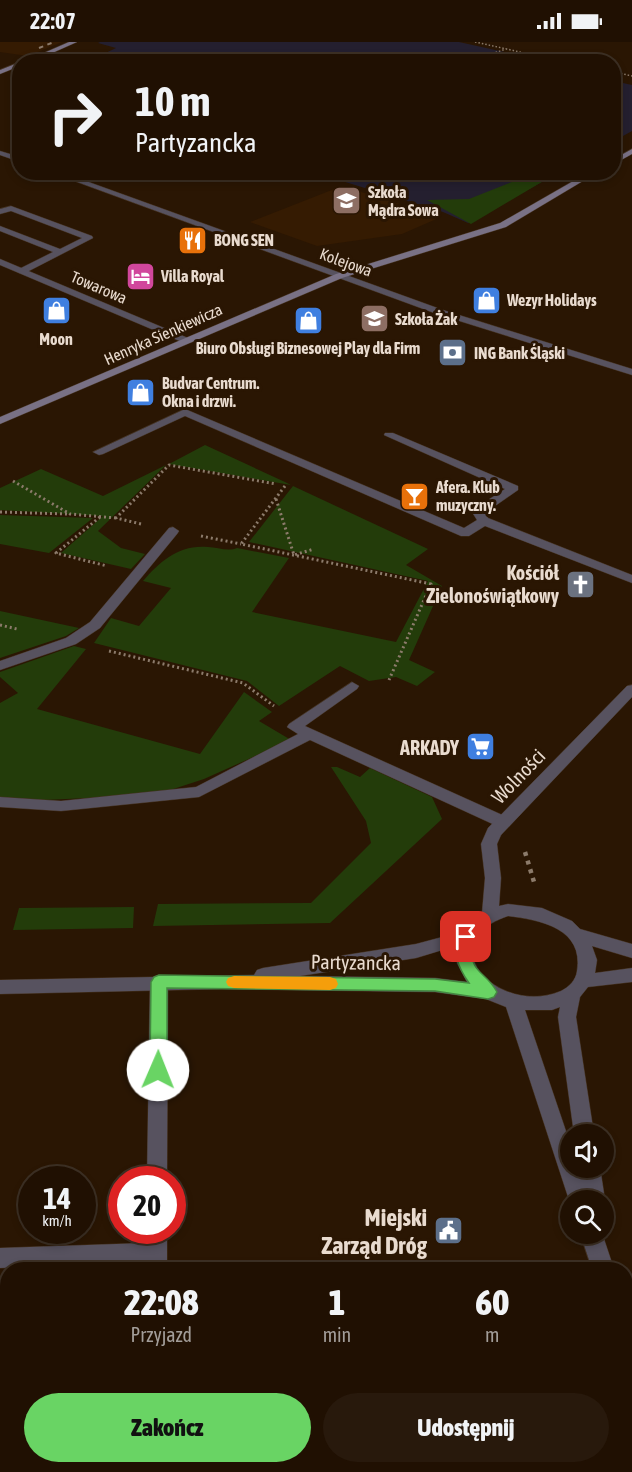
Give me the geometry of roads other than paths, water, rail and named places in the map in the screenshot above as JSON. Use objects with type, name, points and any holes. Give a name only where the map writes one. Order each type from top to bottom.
[{"type":"main road","points":[[45,54],[74,42]]},
{"type":"main road","name":"Henryka Sienkiewicza","points":[[0,422],[185,340],[339,276],[503,225],[581,180]]},
{"type":"street","name":"Kolejowa","points":[[75,180],[440,312],[632,372]]},
{"type":"street","points":[[0,212],[11,208],[89,238],[22,271]]},
{"type":"street","points":[[0,228],[60,252]]},
{"type":"street","name":"Towarowa","points":[[0,262],[185,340]]},
{"type":"street","points":[[99,452],[185,412],[465,533],[484,521]]},
{"type":"street","points":[[389,435],[514,488],[478,512],[484,521],[632,579]]},
{"type":"street","points":[[0,666],[71,641],[95,625],[173,531]]},
{"type":"street","points":[[0,802],[61,806],[199,792],[303,729],[352,686]]},
{"type":"street","name":"Wolności","points":[[490,915],[493,878],[489,844],[494,832],[632,689]]},
{"type":"street","points":[[303,729],[503,822]]},
{"type":"street","points":[[582,1124],[571,1059],[567,1017],[578,988],[589,965],[586,950],[578,935],[564,923],[547,914],[528,910],[508,910],[490,915],[476,924],[466,937],[463,951],[466,966],[475,980],[488,992],[514,1002],[535,1005],[555,1002],[578,988],[632,975]]},
{"type":"street","points":[[578,935],[632,951]]},
{"type":"street","name":"Partyzancka","points":[[222,982],[416,951],[466,937]]},
{"type":"street","points":[[157,1166],[159,982]]},
{"type":"street","name":"Partyzancka","points":[[0,987],[222,982],[435,985],[488,992]]},
{"type":"street","points":[[514,1002],[576,1190]]},
{"type":"street","points":[[0,1258],[156,1261],[156,1244]]},
{"type":"street","points":[[595,1244],[602,1262]]},
{"type":"street","points":[[602,1244],[604,1262]]},
{"type":"railway","points":[[39,48],[54,42]]},
{"type":"place","name":"Szkoła Mądra Sowa","points":[[347,201]]},
{"type":"place","name":"BONG SEN","points":[[193,240]]},
{"type":"place","name":"Villa Royal","points":[[140,276]]},
{"type":"place","name":"Wezyr Holidays","points":[[486,300]]},
{"type":"place","name":"Moon","points":[[56,311]]},
{"type":"place","name":"Szkoła Żak","points":[[374,319]]},
{"type":"place","name":"Biuro Obsługi Biznesowej Play dla Firm","points":[[308,320]]},
{"type":"place","name":"ING Bank Śląski","points":[[453,353]]},
{"type":"place","name":"Budvar Centrum. Okna i drzwi.","points":[[141,392]]},
{"type":"place","name":"Afera. Klub muzyczny.","points":[[415,496]]},
{"type":"place","name":"Kościół Zielonoświątkowy","points":[[580,584]]},
{"type":"place","name":"ARKADY","points":[[480,747]]},
{"type":"place","name":"Miejski Zarząd Dróg","points":[[448,1231]]}]
